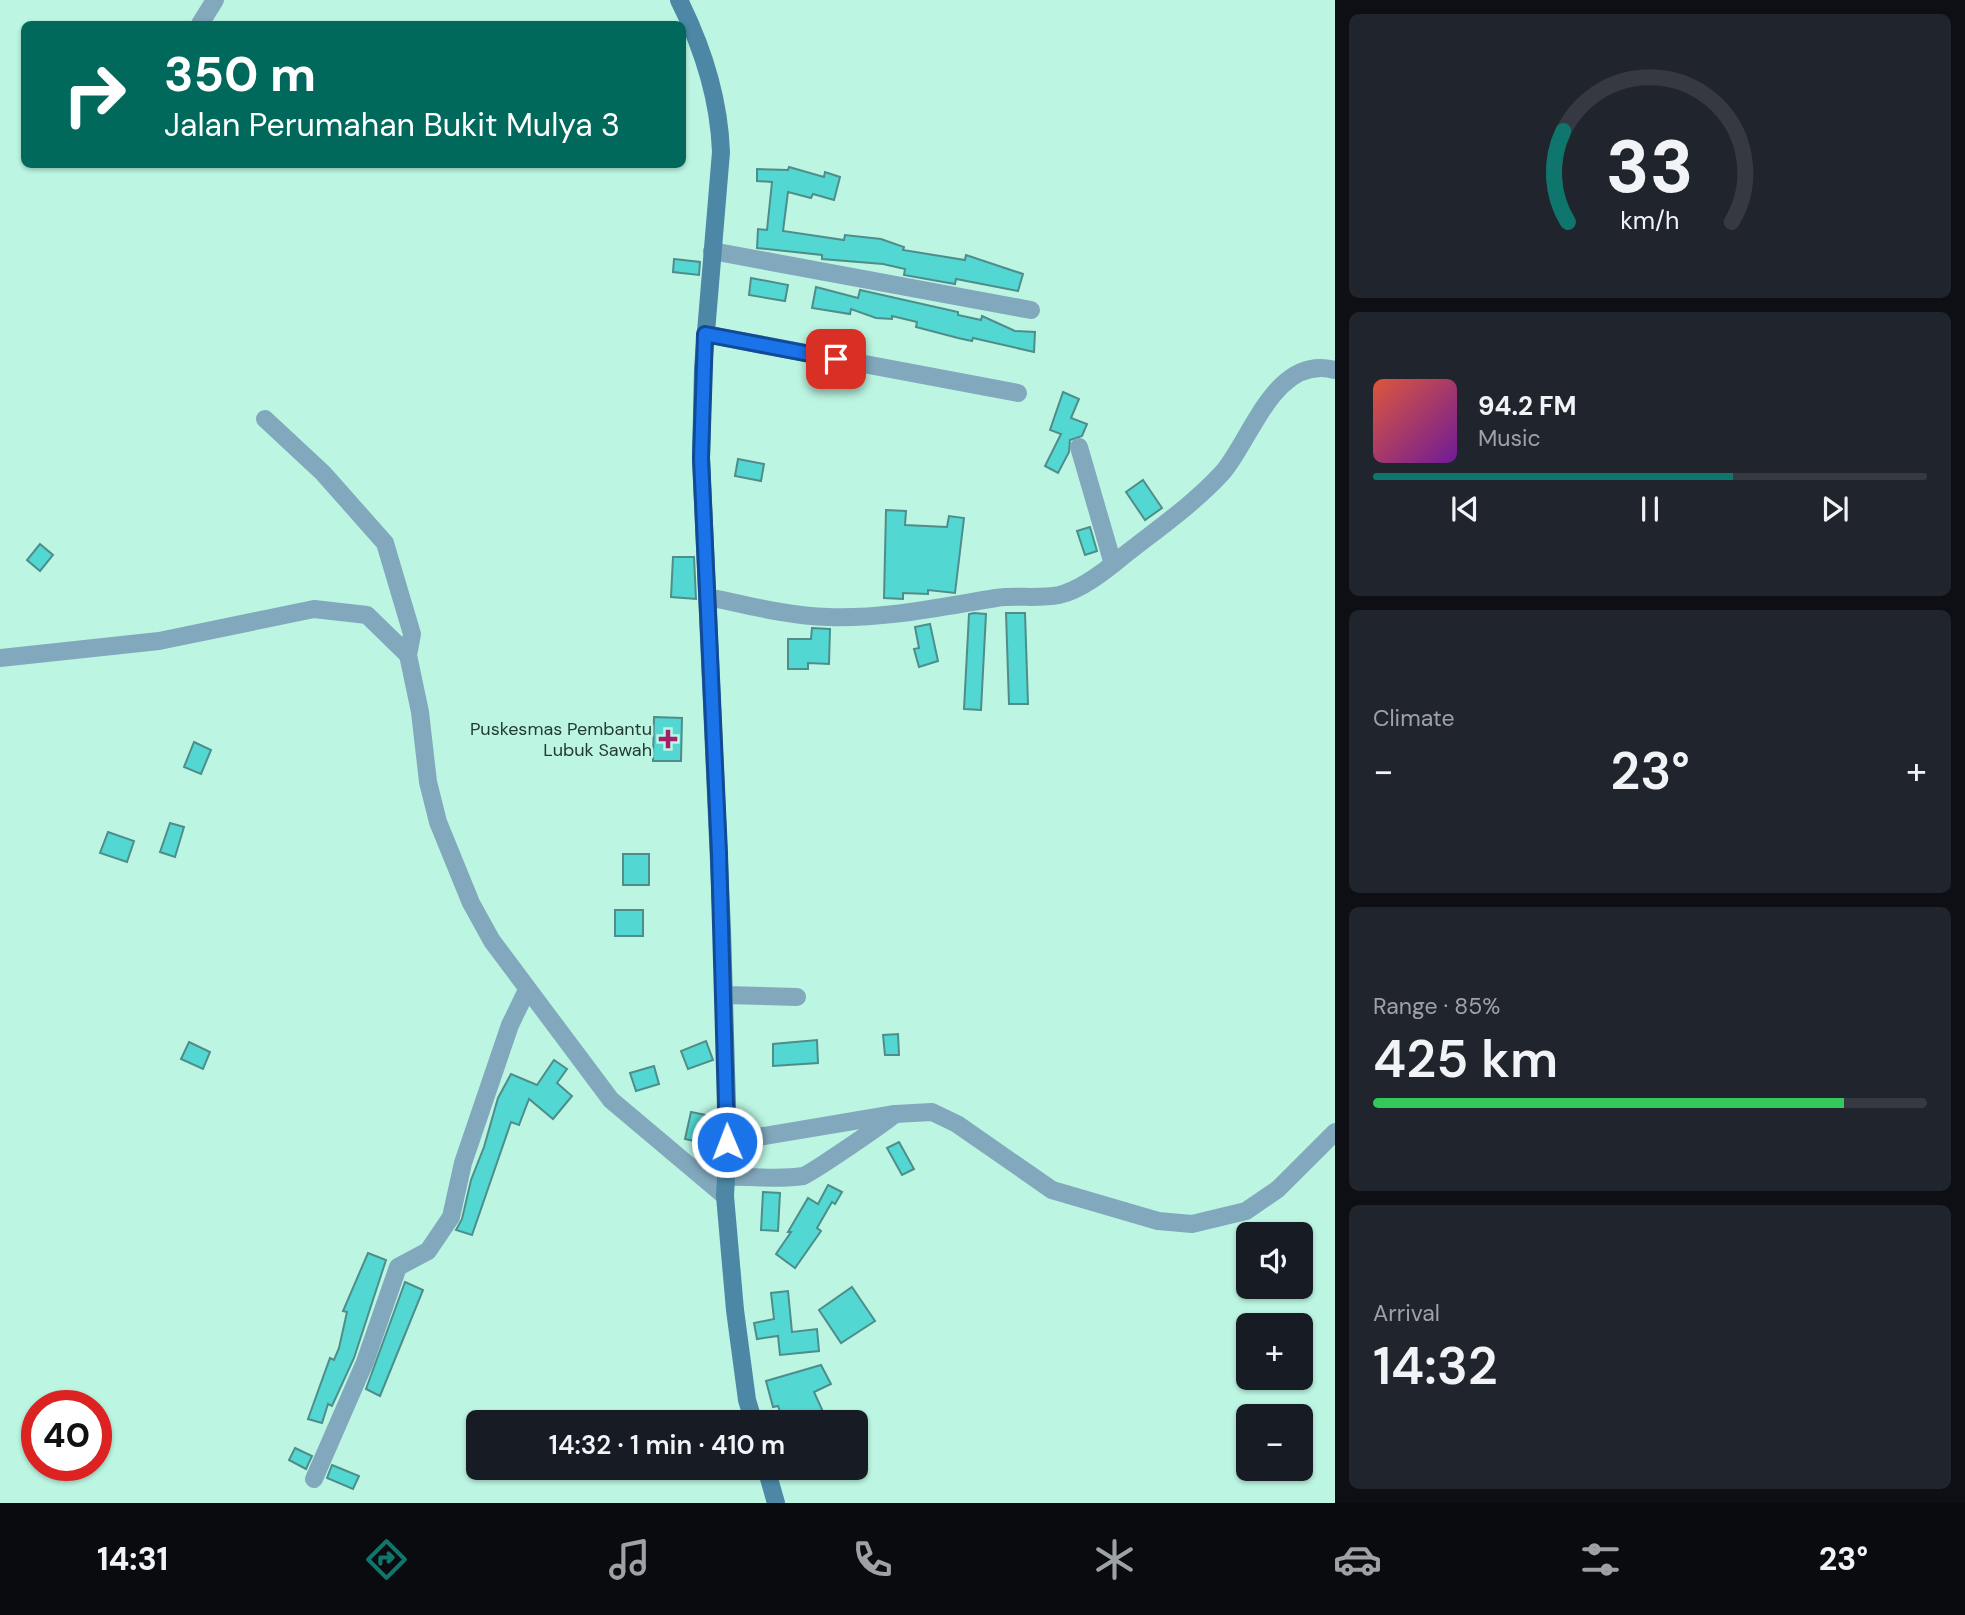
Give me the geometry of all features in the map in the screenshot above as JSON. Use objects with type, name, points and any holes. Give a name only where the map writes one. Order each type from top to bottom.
[{"type":"street","points":[[202,21],[215,0]]},
{"type":"street","points":[[679,0],[701,49],[716,98],[720,125],[705,334],[701,458],[723,995],[727,1142],[725,1196],[734,1310],[752,1410]]},
{"type":"street","points":[[712,251],[1031,310]]},
{"type":"street","points":[[705,334],[1018,393]]},
{"type":"street","points":[[708,597],[785,613],[866,617],[1015,595],[1061,594],[1113,564],[1194,500],[1224,470],[1264,402],[1306,369],[1315,367],[1335,370]]},
{"type":"street","points":[[265,419],[323,473],[385,543],[412,634],[408,655],[420,712],[428,782],[438,821],[471,903],[492,942],[611,1100],[725,1196]]},
{"type":"street","points":[[1079,447],[1113,564]]},
{"type":"street","points":[[0,658],[159,641],[314,609],[367,615],[408,655]]},
{"type":"street","points":[[314,1479],[365,1362],[398,1267],[428,1251],[451,1217],[463,1163],[506,1036],[527,990]]},
{"type":"street","points":[[723,995],[797,998]]},
{"type":"street","points":[[727,1142],[895,1114],[932,1112],[957,1124],[1052,1191],[1158,1221],[1192,1224],[1246,1211],[1278,1189],[1335,1132]]},
{"type":"street","points":[[726,1177],[808,1174],[846,1146],[883,1126],[895,1114]]},
{"type":"street","points":[[769,1480],[776,1503]]},
{"type":"building","points":[[789,167],[824,177],[825,172],[840,177],[834,200],[813,194],[811,198],[788,192],[783,231],[844,240],[845,235],[881,239],[904,247],[903,250],[965,260],[966,255],[1023,274],[1018,291],[956,279],[955,284],[904,275],[905,269],[883,264],[822,259],[822,255],[757,248],[758,229],[767,230],[772,182],[757,181],[757,169],[788,170]]},
{"type":"building","points":[[674,259],[700,262],[699,275],[673,272]]},
{"type":"building","points":[[751,278],[788,285],[785,301],[749,295]]},
{"type":"building","points":[[816,287],[858,298],[860,290],[958,312],[958,315],[981,320],[982,316],[1015,331],[1035,332],[1034,352],[973,338],[972,341],[958,338],[916,327],[917,322],[892,316],[892,319],[876,318],[851,309],[850,314],[812,308]]},
{"type":"building","points":[[1063,392],[1079,399],[1071,418],[1087,424],[1082,436],[1070,440],[1069,452],[1058,473],[1045,466],[1061,434],[1050,430]]},
{"type":"building","points":[[738,459],[764,464],[761,481],[735,476]]},
{"type":"building","points":[[1143,480],[1162,508],[1145,520],[1126,492]]},
{"type":"building","points":[[886,510],[906,511],[905,525],[947,527],[949,516],[964,518],[955,593],[928,590],[928,594],[903,593],[903,599],[884,598]]},
{"type":"building","points":[[1090,527],[1097,551],[1085,555],[1077,531]]},
{"type":"building","points":[[40,544],[53,555],[40,571],[27,560]]},
{"type":"building","points":[[673,557],[694,557],[696,599],[671,597]]},
{"type":"building","points":[[1006,613],[1025,613],[1028,704],[1009,704]]},
{"type":"building","points":[[969,614],[986,614],[981,710],[964,709]]},
{"type":"building","points":[[930,624],[938,661],[919,667],[914,649],[919,648],[915,627]]},
{"type":"building","points":[[812,628],[830,629],[829,664],[808,663],[808,669],[788,669],[788,639],[811,639]]},
{"type":"building","name":"Puskesmas Pembantu Lubuk Sawah","points":[[654,717],[682,718],[681,761],[653,761]]},
{"type":"building","points":[[194,742],[211,750],[201,774],[184,767]]},
{"type":"building","points":[[170,823],[184,827],[175,857],[160,852]]},
{"type":"building","points":[[108,832],[134,841],[127,862],[100,853]]},
{"type":"building","points":[[623,854],[649,854],[649,885],[623,885]]},
{"type":"building","points":[[615,910],[643,910],[643,936],[615,936]]},
{"type":"building","points":[[898,1034],[899,1055],[885,1055],[883,1035]]},
{"type":"building","points":[[817,1040],[818,1063],[773,1066],[773,1044]]},
{"type":"building","points":[[706,1041],[713,1060],[688,1069],[681,1051]]},
{"type":"building","points":[[189,1042],[210,1052],[203,1069],[181,1059]]},
{"type":"building","points":[[554,1060],[567,1069],[557,1083],[572,1096],[553,1119],[529,1099],[519,1125],[511,1122],[472,1235],[456,1230],[462,1219],[471,1180],[498,1098],[511,1074],[537,1085]]},
{"type":"building","points":[[654,1066],[659,1084],[636,1091],[630,1073]]},
{"type":"building","points":[[691,1112],[716,1117],[713,1145],[685,1139]]},
{"type":"building","points":[[899,1142],[914,1169],[902,1175],[887,1148]]},
{"type":"building","points":[[828,1185],[842,1192],[835,1204],[832,1202],[817,1228],[821,1231],[795,1268],[776,1254],[791,1232],[788,1232],[808,1198],[818,1204]]},
{"type":"building","points":[[763,1192],[780,1193],[778,1231],[761,1230]]},
{"type":"building","points":[[368,1253],[386,1260],[354,1358],[332,1406],[328,1404],[322,1423],[308,1419],[330,1358],[334,1360],[339,1348],[347,1312],[343,1311]]},
{"type":"building","points":[[405,1282],[423,1290],[380,1396],[366,1389]]},
{"type":"building","points":[[852,1287],[875,1321],[841,1343],[819,1310]]},
{"type":"building","points":[[788,1291],[792,1332],[817,1329],[819,1351],[780,1355],[778,1336],[757,1339],[754,1323],[774,1319],[771,1293]]},
{"type":"building","points":[[821,1365],[831,1384],[814,1392],[822,1410],[779,1410],[778,1406],[773,1407],[766,1381]]},
{"type":"building","points":[[295,1448],[312,1456],[306,1469],[289,1460]]},
{"type":"building","points":[[332,1465],[359,1476],[353,1489],[327,1478]]},
{"type":"place","name":"Puskesmas Pembantu Lubuk Sawah","points":[[668,739]]},
{"type":"route","points":[[727,1142],[719,853],[701,458],[705,334],[836,359]]}]
